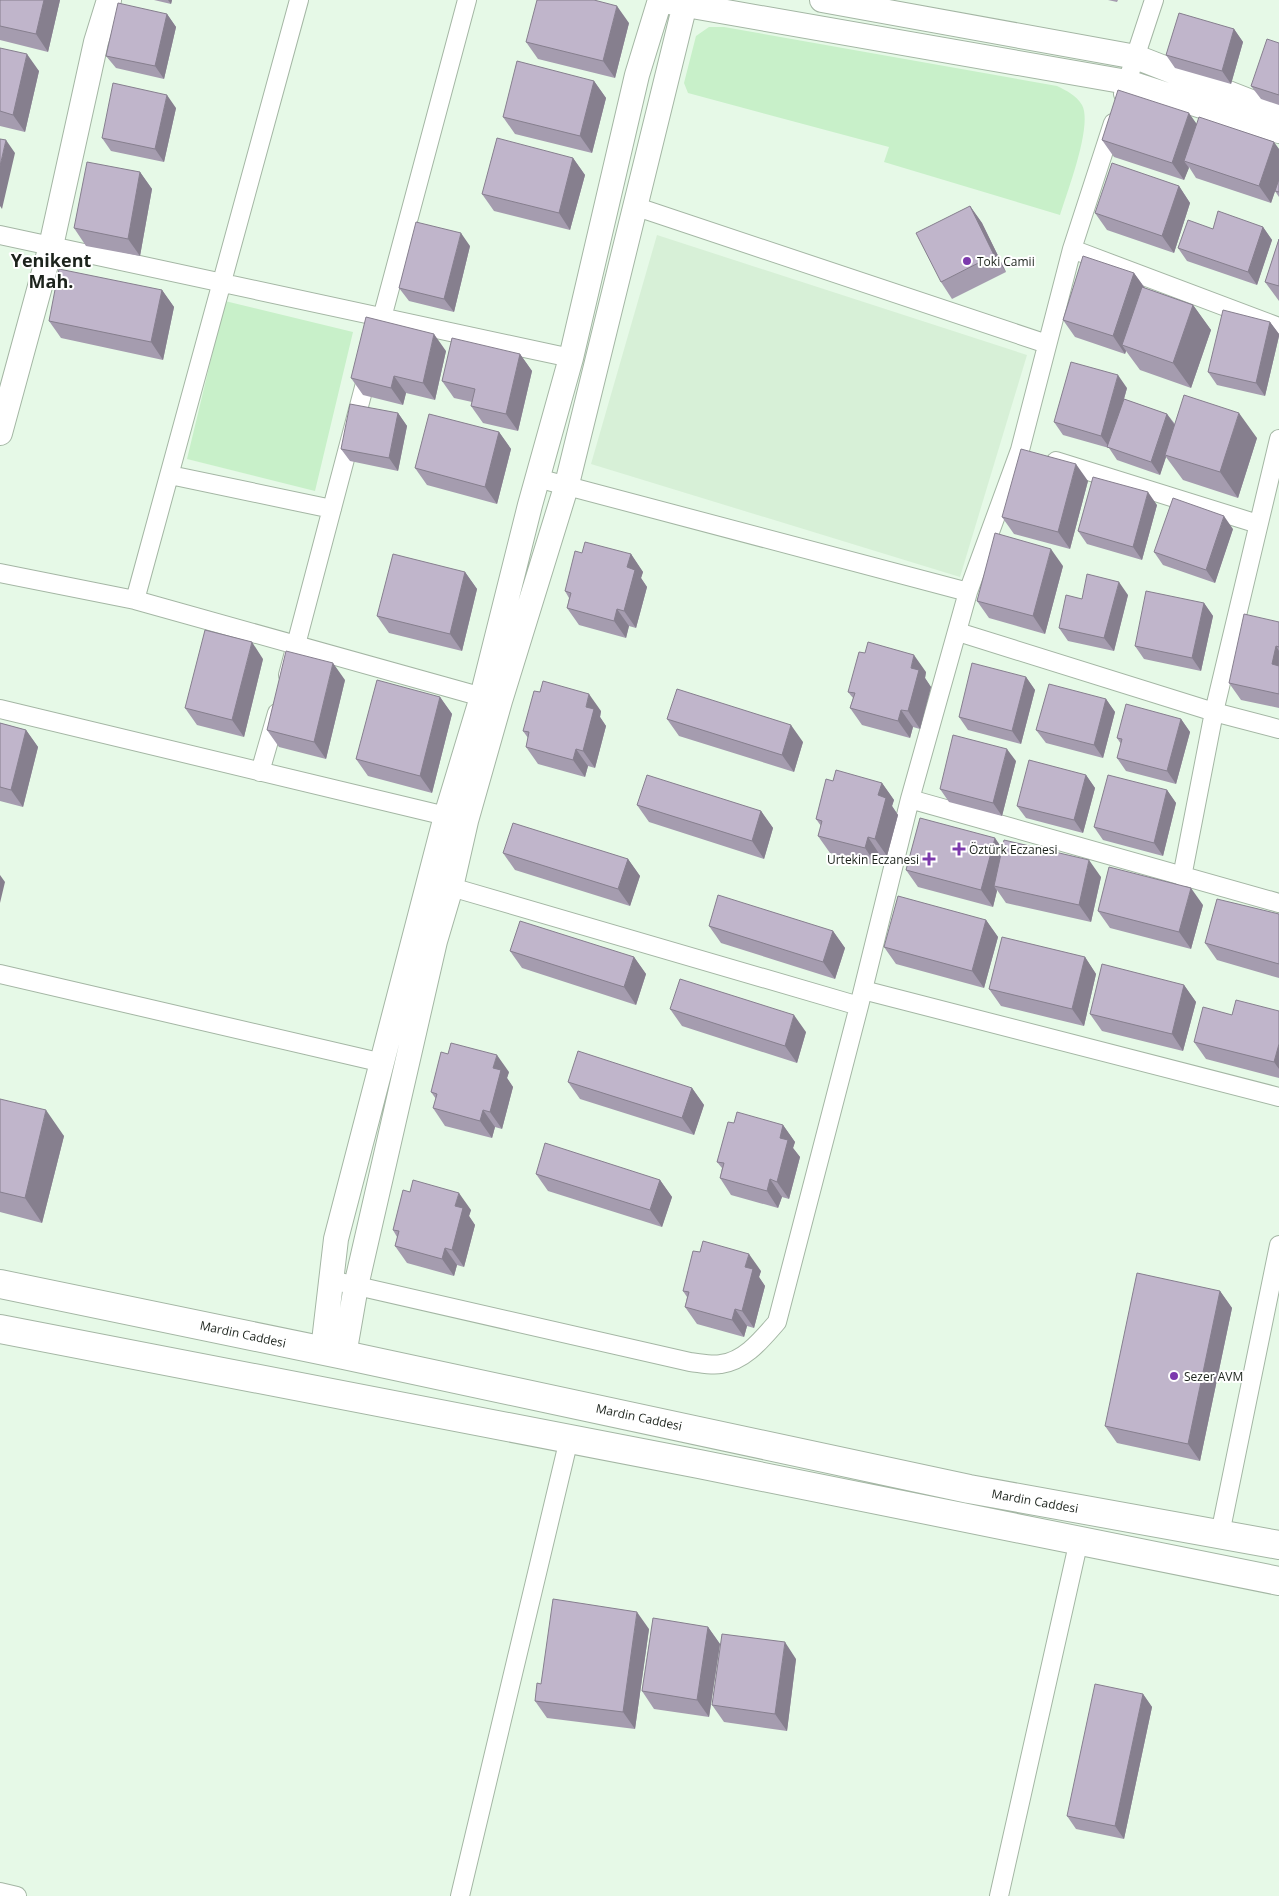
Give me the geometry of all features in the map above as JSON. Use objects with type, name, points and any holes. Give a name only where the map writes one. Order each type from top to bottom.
[{"type":"highway","name":"Mardin Caddesi","points":[[0,1284],[969,1489],[1279,1545]]},
{"type":"highway","points":[[0,1329],[568,1439],[1279,1581]]},
{"type":"street","points":[[0,433],[51,246],[96,42],[109,0]]},
{"type":"street","points":[[135,600],[299,0]]},
{"type":"street","points":[[260,772],[296,644],[467,0]]},
{"type":"street","points":[[333,1353],[356,1286],[410,1045],[466,821],[538,478],[571,358],[638,76],[659,0],[685,3],[1127,82],[1279,131]]},
{"type":"street","points":[[822,0],[1136,57],[1279,113]]},
{"type":"street","points":[[331,1280],[690,1362],[722,1364],[737,1358],[754,1348],[776,1322],[861,998],[910,799],[968,592],[1020,450],[1072,249],[1154,0]]},
{"type":"street","points":[[333,1353],[331,1280],[336,1240],[446,816],[491,699],[567,484],[685,3]]},
{"type":"street","points":[[634,206],[1047,344]]},
{"type":"street","points":[[0,235],[382,319],[571,358]]},
{"type":"street","points":[[1072,249],[1279,327]]},
{"type":"street","points":[[1182,877],[1214,712],[1279,440]]},
{"type":"street","points":[[1020,450],[1258,524]]},
{"type":"street","points":[[170,475],[332,509]]},
{"type":"street","points":[[538,478],[567,484],[968,592]]},
{"type":"street","points":[[0,573],[135,600],[491,699]]},
{"type":"street","points":[[958,632],[1214,712],[1279,730]]},
{"type":"street","points":[[0,709],[446,816]]},
{"type":"street","points":[[910,799],[1279,903]]},
{"type":"street","points":[[451,887],[861,998],[1279,1097]]},
{"type":"street","points":[[0,974],[383,1063]]},
{"type":"street","points":[[1220,1534],[1279,1245]]},
{"type":"street","points":[[460,1896],[568,1439]]},
{"type":"street","points":[[999,1896],[1079,1540]]},
{"type":"street","points":[[0,1892],[17,1896]]},
{"type":"shaded area","points":[[709,27],[724,27],[1057,86],[1080,102],[1084,115],[1082,143],[1060,215],[884,162],[889,147],[688,93],[684,83],[696,36]]},
{"type":"shaded area","points":[[657,235],[1027,355],[960,577],[591,464]]},
{"type":"shaded area","points":[[225,301],[353,332],[315,491],[187,459]]},
{"type":"building","points":[[0,0],[44,0],[36,34],[0,26]]},
{"type":"building","points":[[537,0],[594,0],[617,6],[603,61],[526,42]]},
{"type":"building","points":[[118,3],[167,14],[155,66],[106,56]]},
{"type":"building","points":[[1179,13],[1234,29],[1222,71],[1166,55]]},
{"type":"building","points":[[1267,39],[1279,43],[1279,95],[1251,86]]},
{"type":"building","points":[[0,48],[27,54],[13,115],[0,111]]},
{"type":"building","points":[[517,61],[594,81],[580,136],[503,117]]},
{"type":"building","points":[[113,83],[167,95],[155,149],[102,138]]},
{"type":"building","points":[[1118,90],[1189,113],[1172,163],[1102,140]]},
{"type":"building","points":[[1199,117],[1274,142],[1259,186],[1184,161]]},
{"type":"building","points":[[497,138],[573,158],[559,213],[482,194]]},
{"type":"building","points":[[0,139],[6,140],[0,166]]},
{"type":"building","points":[[87,162],[140,172],[128,239],[74,228]]},
{"type":"building","points":[[1112,163],[1179,186],[1162,236],[1095,213]]},
{"type":"building","points":[[1279,179],[1279,192],[1275,191]]},
{"type":"building","points":[[970,206],[994,255],[941,282],[916,233]]},
{"type":"building","points":[[1218,211],[1263,227],[1248,272],[1178,248],[1188,220],[1213,229]]},
{"type":"building","points":[[416,222],[461,233],[444,299],[399,288]]},
{"type":"building","points":[[1279,239],[1279,286],[1265,282]]},
{"type":"building","points":[[1083,256],[1134,273],[1113,336],[1063,320]]},
{"type":"building","points":[[59,269],[162,290],[151,342],[49,321]]},
{"type":"building","points":[[1142,287],[1193,305],[1173,363],[1122,345]]},
{"type":"building","points":[[1223,310],[1270,322],[1256,383],[1208,372]]},
{"type":"building","points":[[366,317],[434,334],[423,383],[394,376],[391,388],[351,378]]},
{"type":"building","points":[[452,338],[520,354],[506,414],[471,406],[475,389],[442,381]]},
{"type":"building","points":[[1071,362],[1118,375],[1101,436],[1054,422]]},
{"type":"building","points":[[1184,395],[1239,413],[1220,472],[1165,455]]},
{"type":"building","points":[[1124,399],[1167,414],[1151,462],[1107,447]]},
{"type":"building","points":[[350,404],[398,413],[389,458],[341,449]]},
{"type":"building","points":[[429,414],[499,432],[485,487],[415,468]]},
{"type":"building","points":[[1021,449],[1076,464],[1058,532],[1002,517]]},
{"type":"building","points":[[1093,477],[1148,492],[1133,547],[1078,531]]},
{"type":"building","points":[[1173,498],[1224,516],[1206,570],[1154,552]]},
{"type":"building","points":[[995,533],[1051,549],[1033,616],[977,601]]},
{"type":"building","points":[[585,542],[631,554],[627,567],[635,570],[624,611],[617,609],[614,621],[567,608],[571,593],[565,591],[575,551],[582,553]]},
{"type":"building","points":[[393,554],[465,572],[450,634],[377,616]]},
{"type":"building","points":[[1087,574],[1119,582],[1104,638],[1059,628],[1066,595],[1082,599]]},
{"type":"building","points":[[1146,591],[1204,603],[1192,658],[1135,646]]},
{"type":"building","points":[[1244,614],[1279,622],[1279,647],[1276,646],[1272,664],[1279,666],[1279,694],[1229,683]]},
{"type":"building","points":[[205,630],[252,642],[232,720],[185,708]]},
{"type":"building","points":[[868,642],[914,655],[911,668],[919,670],[908,711],[901,710],[898,721],[850,708],[855,693],[848,692],[859,652],[865,653]]},
{"type":"building","points":[[286,651],[333,663],[314,742],[267,730]]},
{"type":"building","points":[[972,663],[1026,677],[1012,731],[959,717]]},
{"type":"building","points":[[377,680],[440,697],[420,776],[356,759]]},
{"type":"building","points":[[543,681],[589,694],[586,707],[594,709],[583,751],[576,749],[573,760],[526,747],[529,732],[523,731],[534,691],[540,692]]},
{"type":"building","points":[[1049,684],[1106,699],[1094,745],[1036,730]]},
{"type":"building","points":[[677,689],[791,725],[782,755],[667,719]]},
{"type":"building","points":[[1126,704],[1181,719],[1167,771],[1117,758],[1122,739],[1117,738]]},
{"type":"building","points":[[0,723],[26,730],[11,790],[0,787]]},
{"type":"building","points":[[953,735],[1007,749],[993,803],[940,789]]},
{"type":"building","points":[[1029,760],[1086,775],[1074,820],[1017,806]]},
{"type":"building","points":[[836,770],[882,783],[878,795],[886,798],[875,839],[868,837],[865,848],[818,836],[822,821],[816,819],[826,779],[833,781]]},
{"type":"building","points":[[647,775],[761,811],[752,841],[637,805]]},
{"type":"building","points":[[1108,775],[1167,790],[1154,843],[1094,827]]},
{"type":"building","points":[[920,818],[995,838],[981,890],[906,870]]},
{"type":"building","points":[[513,823],[628,859],[618,889],[503,853]]},
{"type":"building","points":[[1004,840],[1089,860],[1079,905],[994,886]]},
{"type":"building","points":[[1109,867],[1191,888],[1179,932],[1098,911]]},
{"type":"building","points":[[718,895],[833,931],[823,962],[709,926]]},
{"type":"building","points":[[898,896],[986,920],[972,971],[884,947]]},
{"type":"building","points":[[1217,899],[1279,914],[1279,964],[1205,943]]},
{"type":"building","points":[[520,921],[634,957],[624,987],[510,951]]},
{"type":"building","points":[[1002,937],[1085,957],[1072,1009],[989,989]]},
{"type":"building","points":[[1102,964],[1184,985],[1172,1034],[1090,1014]]},
{"type":"building","points":[[680,979],[794,1015],[785,1046],[670,1009]]},
{"type":"building","points":[[1236,1000],[1279,1011],[1279,1044],[1274,1062],[1194,1042],[1203,1007],[1232,1015]]},
{"type":"building","points":[[451,1043],[497,1055],[493,1068],[501,1070],[490,1112],[483,1110],[480,1121],[433,1108],[437,1094],[431,1092],[441,1052],[448,1054]]},
{"type":"building","points":[[578,1051],[692,1088],[682,1118],[568,1082]]},
{"type":"building","points":[[0,1099],[46,1110],[25,1198],[0,1192]]},
{"type":"building","points":[[737,1112],[783,1125],[780,1138],[788,1140],[777,1182],[770,1179],[767,1191],[720,1178],[724,1163],[717,1162],[728,1122],[734,1123]]},
{"type":"building","points":[[545,1143],[660,1180],[650,1210],[536,1174]]},
{"type":"building","points":[[413,1180],[459,1193],[455,1206],[463,1208],[452,1250],[445,1248],[442,1259],[395,1246],[399,1231],[393,1230],[403,1190],[410,1192]]},
{"type":"building","points":[[703,1241],[749,1254],[745,1267],[753,1269],[742,1311],[735,1309],[732,1320],[685,1307],[689,1292],[683,1291],[693,1251],[700,1252]]},
{"type":"building","name":"Sezer AVM","points":[[1137,1273],[1220,1291],[1188,1444],[1105,1426]]},
{"type":"building","points":[[553,1599],[637,1612],[623,1712],[535,1701],[537,1683],[541,1684]]},
{"type":"building","points":[[653,1618],[708,1627],[697,1700],[642,1691]]},
{"type":"building","points":[[722,1634],[785,1642],[775,1714],[712,1705]]},
{"type":"building","points":[[1095,1684],[1143,1694],[1115,1826],[1067,1816]]},
{"type":"place","name":"Toki Camii","points":[[967,261]]},
{"type":"place","name":"Öztürk Eczanesi","points":[[959,849]]},
{"type":"place","name":"Urtekin Eczanesi","points":[[929,859]]},
{"type":"place","name":"Sezer AVM","points":[[1174,1376]]},
{"type":"district","name":"Yenikent Mah.","points":[[51,270]]}]
